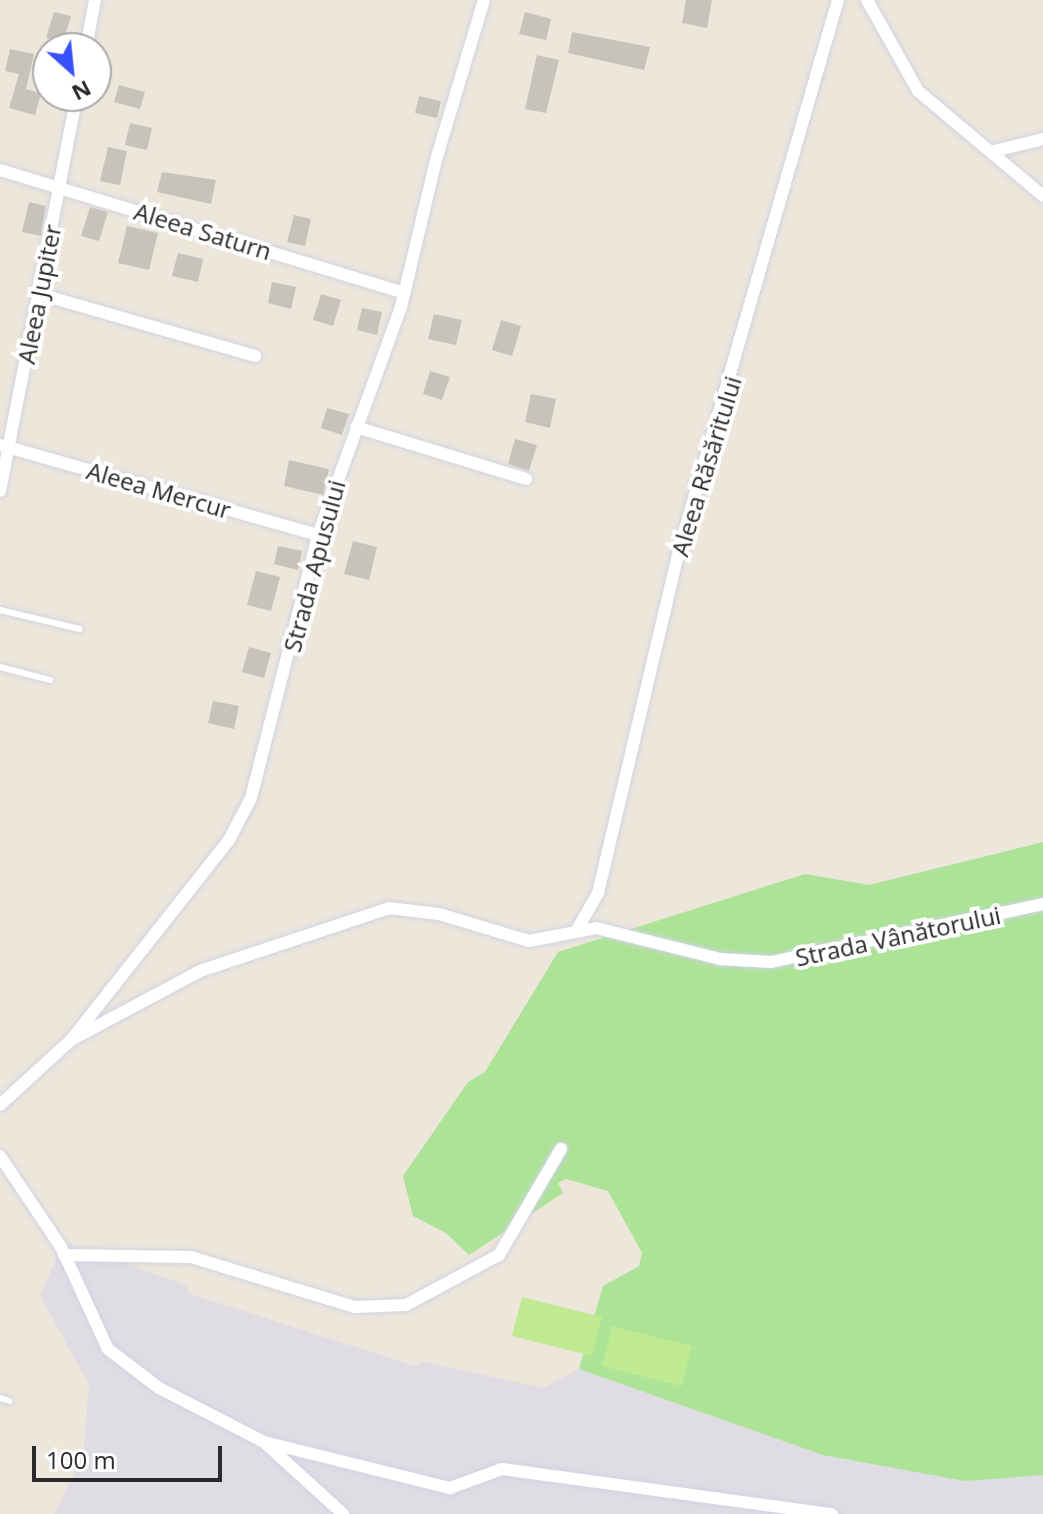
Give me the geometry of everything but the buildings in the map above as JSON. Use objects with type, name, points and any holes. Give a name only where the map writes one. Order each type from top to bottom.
[{"type":"street","points":[[89,32],[95,0]]},
{"type":"street","name":"Strada Apusului","points":[[71,1040],[229,840],[244,811],[264,756],[318,535],[405,293],[436,160],[484,0]]},
{"type":"street","name":"Aleea Răsăritului","points":[[577,930],[598,893],[679,550],[838,0]]},
{"type":"street","points":[[867,0],[918,91],[994,151],[1043,196]]},
{"type":"street","name":"Aleea Jupiter","points":[[0,491],[5,447],[39,294],[74,112]]},
{"type":"street","points":[[994,151],[1043,139]]},
{"type":"street","name":"Aleea Saturn","points":[[0,170],[405,293]]},
{"type":"street","points":[[39,294],[255,356]]},
{"type":"street","points":[[356,427],[526,479]]},
{"type":"street","name":"Aleea Mercur","points":[[5,447],[318,535]]},
{"type":"street","name":"Strada Vânătorului","points":[[0,1105],[71,1040],[221,961],[360,914],[415,909],[529,941],[596,928],[720,959],[771,962],[1043,904]]},
{"type":"street","points":[[64,1255],[191,1257],[355,1307],[406,1305],[499,1255],[561,1149]]},
{"type":"street","points":[[0,1156],[64,1255],[92,1325],[127,1368],[264,1442],[343,1514]]},
{"type":"street","points":[[264,1442],[450,1488],[502,1469],[832,1514]]},
{"type":"lane","points":[[0,610],[80,629]]},
{"type":"lane","points":[[0,667],[50,680]]},
{"type":"lane","points":[[0,1398],[10,1401]]},
{"type":"shaded area","points":[[70,1244],[185,1285],[190,1294],[415,1366],[424,1362],[543,1388],[579,1369],[823,1455],[974,1476],[1043,1475],[1043,1514],[54,1514],[83,1457],[89,1385],[40,1295],[61,1249]]},
{"type":"green space","points":[[1043,842],[1043,1475],[965,1481],[823,1455],[579,1369],[603,1286],[639,1266],[642,1253],[608,1191],[566,1179],[558,1183],[563,1193],[469,1255],[446,1233],[413,1216],[403,1176],[468,1082],[485,1072],[558,952],[805,874],[869,885]]},
{"type":"green space","points":[[522,1297],[602,1317],[592,1356],[512,1336]]},
{"type":"green space","points":[[612,1326],[692,1346],[682,1386],[602,1366]]}]
